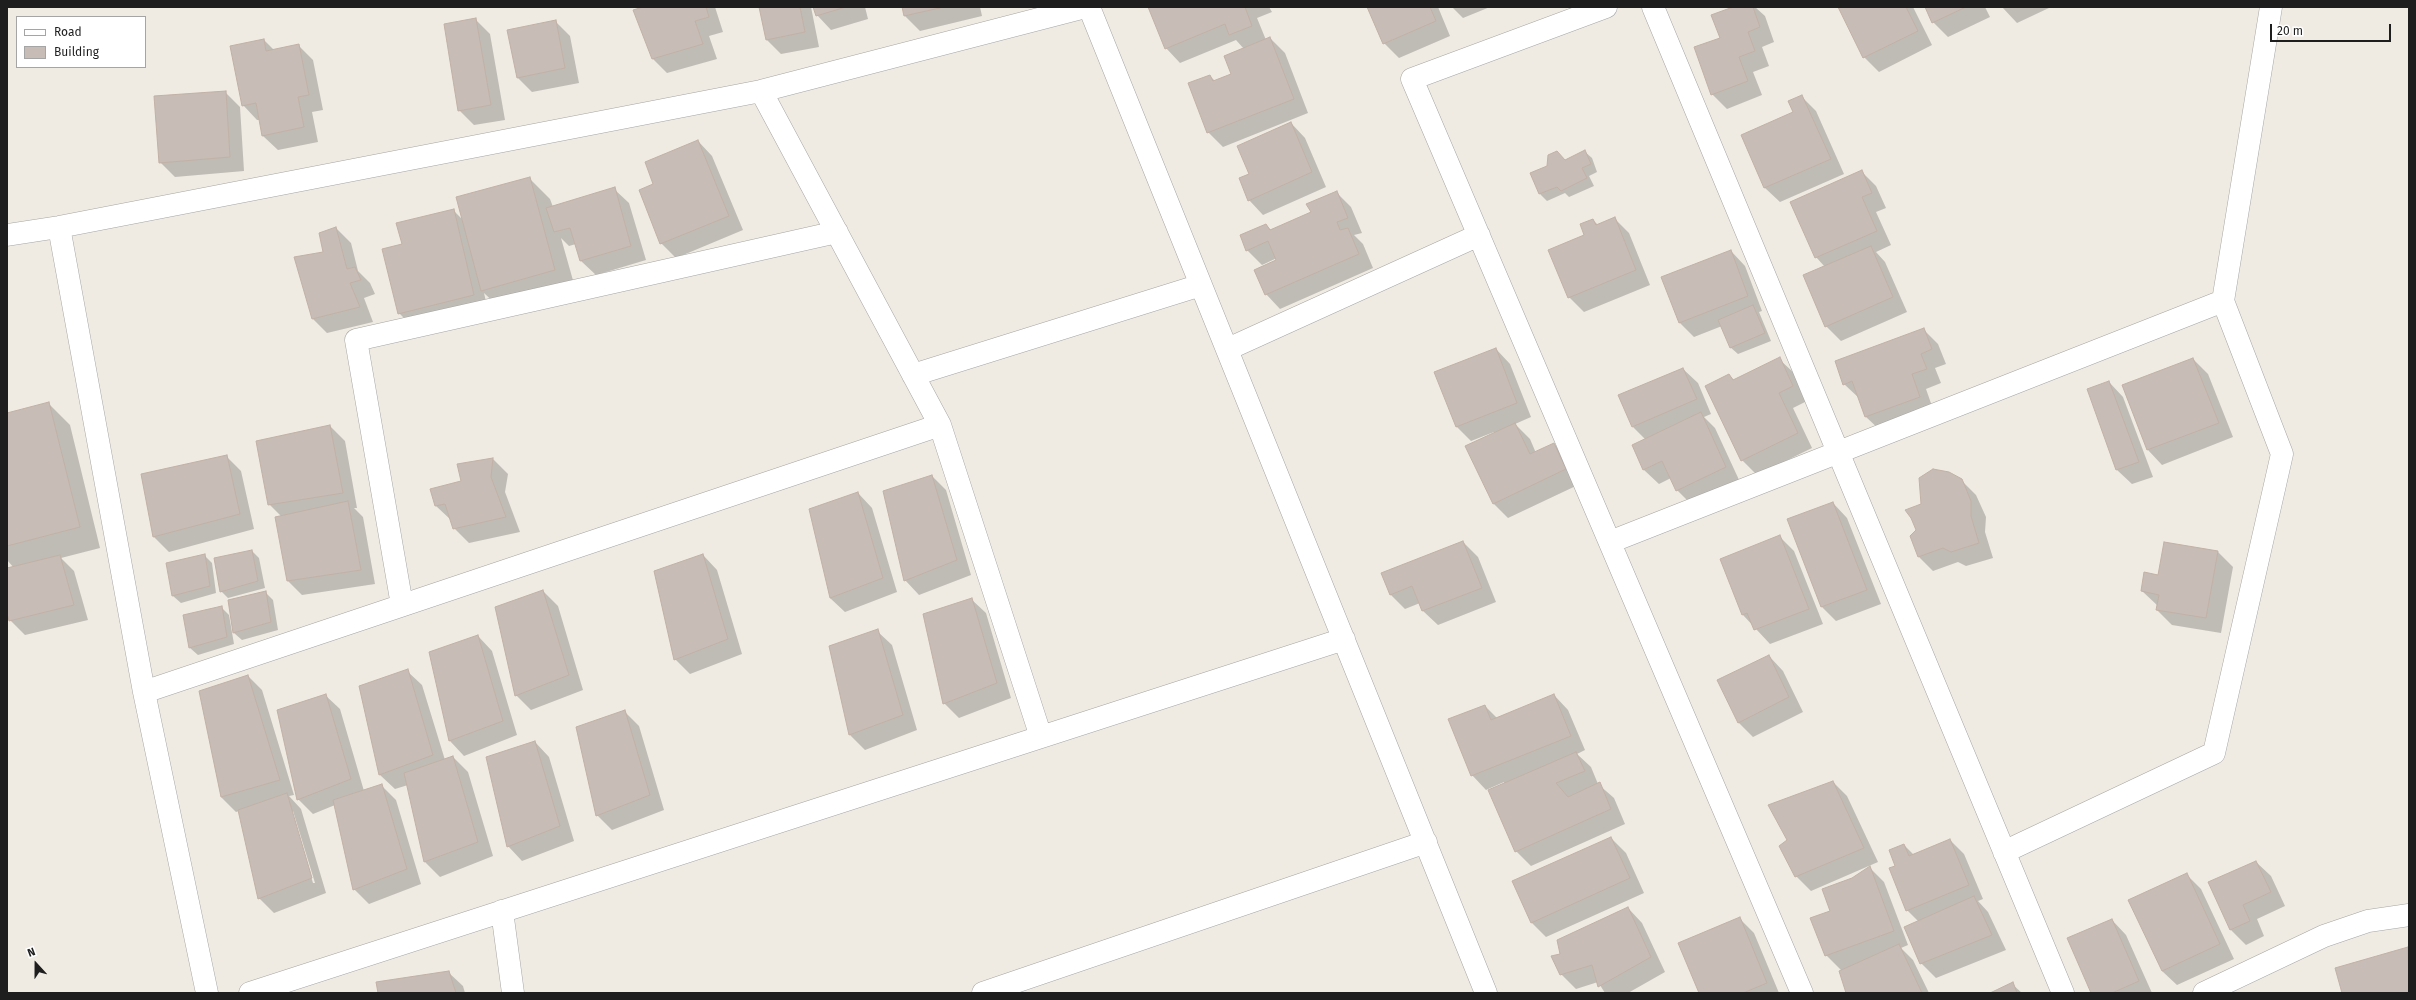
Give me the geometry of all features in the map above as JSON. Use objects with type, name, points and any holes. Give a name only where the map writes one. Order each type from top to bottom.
[{"type":"street","points":[[7,235],[59,227],[761,91],[1085,7]]},
{"type":"street","points":[[1089,7],[1228,349],[1486,993]]},
{"type":"street","points":[[1606,7],[1412,78],[1802,993]]},
{"type":"street","points":[[1653,7],[2063,993]]},
{"type":"street","points":[[2004,852],[2214,753],[2282,454],[2223,301],[2271,7]]},
{"type":"street","points":[[761,91],[940,425],[1041,737]]},
{"type":"street","points":[[59,227],[144,692],[207,993]]},
{"type":"street","points":[[402,605],[356,340],[837,232]]},
{"type":"street","points":[[1228,349],[1479,235]]},
{"type":"street","points":[[913,375],[1202,285]]},
{"type":"street","points":[[1610,542],[2223,301]]},
{"type":"street","points":[[144,692],[940,425]]},
{"type":"street","points":[[250,993],[1344,639]]},
{"type":"street","points":[[983,993],[1426,842]]},
{"type":"street","points":[[502,911],[513,993]]},
{"type":"street","points":[[2204,993],[2324,936],[2368,921],[2409,915]]},
{"type":"building","points":[[643,7],[706,7],[709,17],[695,21],[703,44],[652,59],[633,10]]},
{"type":"building","points":[[759,7],[800,7],[805,32],[766,40]]},
{"type":"building","points":[[813,7],[846,7],[816,16]]},
{"type":"building","points":[[902,7],[944,7],[904,16]]},
{"type":"building","points":[[1148,7],[1245,7],[1252,26],[1229,35],[1225,24],[1165,49]]},
{"type":"building","points":[[1367,7],[1430,7],[1436,21],[1383,44]]},
{"type":"building","points":[[1733,7],[1753,7],[1760,27],[1748,32],[1755,51],[1739,57],[1748,81],[1711,95],[1694,47],[1720,38],[1711,15]]},
{"type":"building","points":[[1838,7],[1906,7],[1918,31],[1863,58]]},
{"type":"building","points":[[1925,7],[1966,7],[1932,23]]},
{"type":"building","points":[[476,18],[491,105],[458,111],[444,24]]},
{"type":"building","points":[[556,20],[565,68],[517,78],[507,30]]},
{"type":"building","points":[[1270,37],[1294,99],[1207,133],[1188,83],[1210,75],[1213,81],[1231,74],[1224,56]]},
{"type":"building","points":[[264,39],[266,51],[299,44],[309,95],[298,97],[304,127],[262,136],[256,103],[242,106],[230,46]]},
{"type":"building","points":[[226,91],[230,157],[159,163],[154,96]]},
{"type":"building","points":[[1802,95],[1831,159],[1764,188],[1741,135],[1793,112],[1788,101]]},
{"type":"building","points":[[1291,122],[1312,172],[1248,201],[1239,178],[1249,174],[1237,146]]},
{"type":"building","points":[[698,140],[729,216],[660,244],[639,190],[653,184],[645,162]]},
{"type":"building","points":[[1585,150],[1591,164],[1582,168],[1587,178],[1561,191],[1557,187],[1539,194],[1530,173],[1547,166],[1548,155],[1557,151],[1565,160]]},
{"type":"building","points":[[1862,170],[1872,193],[1862,197],[1877,231],[1815,258],[1790,202]]},
{"type":"building","points":[[530,177],[555,270],[481,291],[456,197]]},
{"type":"building","points":[[615,187],[631,246],[580,261],[570,228],[554,232],[546,208]]},
{"type":"building","points":[[1337,191],[1348,218],[1337,222],[1340,230],[1348,228],[1359,254],[1265,295],[1254,270],[1276,260],[1268,241],[1246,251],[1240,235],[1266,224],[1270,230],[1311,212],[1306,204]]},
{"type":"building","points":[[454,209],[474,295],[398,314],[382,249],[402,244],[396,223]]},
{"type":"building","points":[[1615,217],[1636,270],[1568,298],[1548,250],[1584,235],[1580,224],[1593,219],[1596,225]]},
{"type":"building","points":[[336,227],[347,269],[355,267],[361,280],[350,283],[360,307],[312,319],[294,257],[323,252],[319,233]]},
{"type":"building","points":[[1871,246],[1893,297],[1825,327],[1803,275]]},
{"type":"building","points":[[1731,250],[1748,296],[1679,323],[1661,277]]},
{"type":"building","points":[[1753,305],[1765,333],[1730,348],[1718,320]]},
{"type":"building","points":[[1924,328],[1932,349],[1921,354],[1927,369],[1912,374],[1920,397],[1865,417],[1852,381],[1843,385],[1835,361]]},
{"type":"building","points":[[1496,348],[1517,403],[1456,427],[1434,372]]},
{"type":"building","points":[[1780,357],[1793,386],[1779,393],[1798,433],[1741,461],[1705,386],[1729,374],[1733,380]]},
{"type":"building","points":[[2193,358],[2219,423],[2147,450],[2122,385]]},
{"type":"building","points":[[1683,368],[1697,399],[1632,427],[1618,395]]},
{"type":"building","points":[[2109,381],[2139,462],[2116,470],[2087,389]]},
{"type":"building","points":[[49,402],[80,527],[7,546],[7,413]]},
{"type":"building","points":[[1701,412],[1726,467],[1676,491],[1662,461],[1643,470],[1632,445]]},
{"type":"building","points":[[1515,423],[1530,454],[1554,443],[1566,469],[1493,504],[1465,446]]},
{"type":"building","points":[[330,425],[343,493],[268,505],[256,441]]},
{"type":"building","points":[[227,455],[240,514],[153,537],[141,474]]},
{"type":"building","points":[[493,458],[491,477],[506,517],[453,529],[445,504],[435,506],[430,489],[461,481],[457,464]]},
{"type":"building","points":[[1933,469],[1949,472],[1962,479],[1971,501],[1971,516],[1979,543],[1951,552],[1943,548],[1918,557],[1910,536],[1916,530],[1911,518],[1905,510],[1921,504],[1919,478]]},
{"type":"building","points":[[932,475],[957,560],[904,581],[883,491]]},
{"type":"building","points":[[858,492],[883,578],[830,598],[809,509]]},
{"type":"building","points":[[348,501],[361,570],[287,581],[275,517]]},
{"type":"building","points":[[1833,502],[1867,590],[1821,607],[1787,519]]},
{"type":"building","points":[[1780,535],[1809,609],[1754,630],[1747,613],[1742,615],[1720,559]]},
{"type":"building","points":[[1463,541],[1482,588],[1422,611],[1412,586],[1390,595],[1381,573]]},
{"type":"building","points":[[2164,542],[2218,551],[2206,618],[2156,610],[2159,595],[2141,591],[2144,572],[2158,575]]},
{"type":"building","points":[[252,550],[258,581],[220,592],[214,558]]},
{"type":"building","points":[[205,554],[210,586],[172,596],[166,563]]},
{"type":"building","points":[[703,554],[728,639],[674,660],[654,571]]},
{"type":"building","points":[[60,555],[74,605],[9,621],[7,613],[7,568]]},
{"type":"building","points":[[543,590],[569,675],[515,696],[495,607]]},
{"type":"building","points":[[266,591],[271,622],[233,633],[228,600]]},
{"type":"building","points":[[972,598],[997,683],[943,704],[923,614]]},
{"type":"building","points":[[222,606],[227,637],[189,648],[183,615]]},
{"type":"building","points":[[878,629],[903,715],[849,735],[829,646]]},
{"type":"building","points":[[478,635],[503,721],[449,741],[429,652]]},
{"type":"building","points":[[1769,655],[1789,697],[1738,723],[1717,680]]},
{"type":"building","points":[[408,669],[433,755],[379,775],[359,686]]},
{"type":"building","points":[[248,675],[280,780],[221,797],[199,691]]},
{"type":"building","points":[[326,694],[351,779],[297,800],[277,710]]},
{"type":"building","points":[[1554,694],[1571,736],[1471,776],[1448,719],[1485,705],[1491,720]]},
{"type":"building","points":[[625,710],[650,795],[596,816],[576,727]]},
{"type":"building","points":[[535,741],[560,826],[507,847],[486,757]]},
{"type":"building","points":[[1576,752],[1585,771],[1556,783],[1568,797],[1600,782],[1611,809],[1515,852],[1488,790]]},
{"type":"building","points":[[453,756],[478,842],[424,862],[404,773]]},
{"type":"building","points":[[1833,781],[1864,848],[1795,877],[1779,846],[1787,840],[1768,805]]},
{"type":"building","points":[[382,784],[407,869],[353,890],[333,800]]},
{"type":"building","points":[[287,793],[312,878],[258,899],[238,810]]},
{"type":"building","points":[[1611,837],[1630,878],[1531,923],[1512,881]]},
{"type":"building","points":[[1950,839],[1969,885],[1906,911],[1889,868],[1895,866],[1889,850],[1904,844],[1909,856]]},
{"type":"building","points":[[2256,861],[2271,892],[2243,905],[2250,921],[2230,930],[2208,882]]},
{"type":"building","points":[[1870,866],[1894,931],[1825,956],[1810,918],[1830,911],[1822,889],[1852,878]]},
{"type":"building","points":[[2187,873],[2220,944],[2162,971],[2128,900]]},
{"type":"building","points":[[1974,896],[1992,935],[1920,964],[1904,927]]},
{"type":"building","points":[[1628,907],[1651,957],[1598,987],[1592,965],[1560,975],[1551,956],[1560,954],[1557,940]]},
{"type":"building","points":[[1740,917],[1767,983],[1743,993],[1699,993],[1678,943]]},
{"type":"building","points":[[2112,919],[2139,981],[2112,993],[2091,993],[2067,938]]},
{"type":"building","points":[[1899,944],[1922,993],[1846,993],[1839,971]]},
{"type":"building","points":[[2408,947],[2409,993],[2342,993],[2335,968]]},
{"type":"building","points":[[449,971],[456,993],[378,993],[376,982]]},
{"type":"building","points":[[2013,982],[2017,993],[1990,993]]}]
